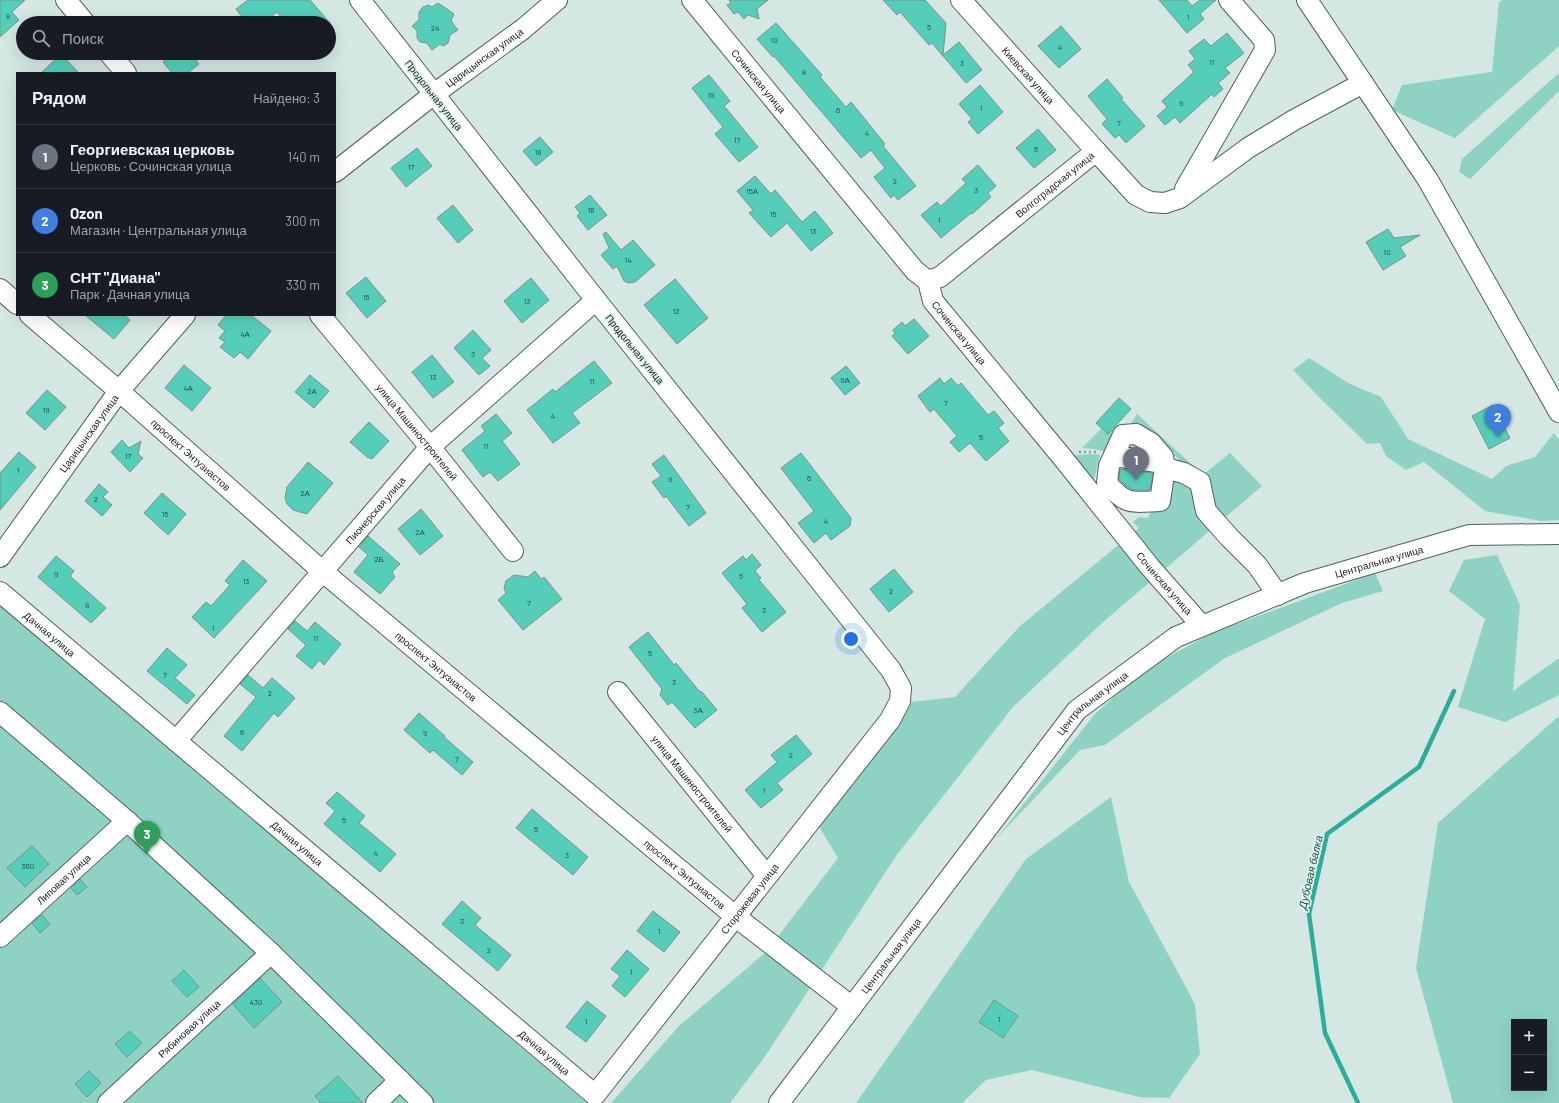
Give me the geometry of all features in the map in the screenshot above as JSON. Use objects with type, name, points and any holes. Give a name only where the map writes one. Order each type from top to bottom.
[{"type":"street","points":[[66,0],[79,16]]},
{"type":"street","name":"Продольная улица","points":[[360,0],[596,300],[891,670],[901,688],[900,701]]},
{"type":"street","name":"Царицынская улица","points":[[336,171],[434,94],[523,29],[557,0]]},
{"type":"street","name":"Сочинская улица","points":[[692,0],[915,271],[928,281],[933,301],[1062,457],[1150,567],[1202,626]]},
{"type":"street","name":"Киевская улица","points":[[961,0],[1096,151]]},
{"type":"street","points":[[1180,198],[1265,50],[1264,40],[1229,0]]},
{"type":"street","points":[[1307,0],[1428,180],[1559,412]]},
{"type":"street","points":[[115,60],[125,72]]},
{"type":"street","name":"Волгоградская улица","points":[[928,281],[940,277],[1096,151],[1136,195],[1150,202],[1165,203],[1180,198],[1248,148],[1294,120],[1363,83]]},
{"type":"street","points":[[0,289],[16,303]]},
{"type":"street","name":"Пионерская улица","points":[[176,741],[430,447],[596,300]]},
{"type":"street","name":"Царицынская улица","points":[[0,557],[119,391],[184,316]]},
{"type":"street","name":"улица Машиностроителей","points":[[321,316],[430,447],[513,551]]},
{"type":"street","name":"проспект Энтузиастов","points":[[37,317],[322,571],[736,917],[852,1007]]},
{"type":"street","points":[[1136,434],[1151,443],[1164,456],[1165,465],[1160,501],[1132,502],[1118,496],[1107,483],[1109,466],[1123,435],[1136,434]]},
{"type":"street","points":[[1165,465],[1200,482],[1206,511],[1257,565],[1278,595]]},
{"type":"street","name":"Центральная улица","points":[[779,1103],[1077,710],[1176,637],[1305,583],[1469,535],[1559,534]]},
{"type":"street","name":"Дачная улица","points":[[0,592],[595,1095]]},
{"type":"street","name":"улица Машиностроителей","points":[[618,692],[767,876]]},
{"type":"street","name":"Сторожевая улица","points":[[595,1095],[890,720],[900,701]]},
{"type":"street","points":[[0,712],[127,821],[271,953],[423,1103]]},
{"type":"street","name":"Липовая улица","points":[[0,937],[127,821]]},
{"type":"street","name":"Рябиновая улица","points":[[108,1103],[271,953]]},
{"type":"street","points":[[376,1103],[400,1080]]},
{"type":"path","points":[[1062,457],[1068,454],[1081,452],[1093,452],[1114,456]]},
{"type":"green space","points":[[1502,0],[1559,0],[1559,46],[1455,138],[1392,110],[1402,85],[1492,72],[1499,2]]},
{"type":"green space","points":[[1559,73],[1559,91],[1470,179],[1459,172],[1462,159]]},
{"type":"green space","points":[[1309,358],[1350,384],[1381,397],[1408,439],[1492,479],[1506,466],[1535,457],[1554,433],[1559,440],[1559,520],[1541,521],[1485,511],[1424,462],[1406,470],[1386,456],[1380,443],[1367,444],[1293,370]]},
{"type":"green space","points":[[1137,414],[1202,474],[1178,462],[1179,460],[1175,456],[1172,457],[1130,425]]},
{"type":"green space","points":[[1102,428],[1108,434],[1113,429],[1115,439],[1107,452],[1082,448]]},
{"type":"green space","points":[[1230,453],[1262,486],[1102,623],[1013,707],[896,856],[819,974],[776,939],[838,858],[818,825],[912,702],[955,697],[1020,626],[1139,528],[1133,522],[1139,517],[1148,518],[1168,474],[1194,482]]},
{"type":"green space","points":[[1090,454],[1100,455],[1094,481],[1070,456]]},
{"type":"green space","points":[[1497,555],[1520,605],[1513,691],[1559,658],[1559,695],[1505,722],[1458,707],[1485,619],[1449,591],[1464,560]]},
{"type":"green space","points":[[1375,573],[1383,591],[1342,603],[1225,658],[1105,745],[1080,750],[996,839],[1094,715],[1142,671],[1212,633]]},
{"type":"green space","points":[[0,606],[587,1103],[0,1103]]},
{"type":"green space","points":[[1559,716],[1559,1103],[1453,1103],[1416,968],[1438,823]]},
{"type":"green space","points":[[1111,797],[1129,882],[1195,1004],[1200,1054],[1169,1098],[1139,1097],[1032,1070],[986,1080],[962,1103],[856,1103],[1026,859]]},
{"type":"green space","points":[[766,952],[810,988],[764,1058],[730,1103],[611,1103],[679,1026]]},
{"type":"building","points":[[0,0],[25,0],[12,12],[16,17],[16,23],[0,37]]},
{"type":"building","points":[[248,0],[310,0],[324,16],[280,16],[277,12],[272,16],[241,16],[236,9]]},
{"type":"building","points":[[729,0],[768,0],[757,9],[759,19],[748,15],[744,19],[738,12],[734,14],[727,5],[731,3]]},
{"type":"building","points":[[883,0],[925,0],[946,23],[943,55],[959,42],[982,70],[966,83],[932,43],[929,45],[900,12],[897,15]]},
{"type":"building","points":[[1159,0],[1187,0],[1192,6],[1200,0],[1216,0],[1200,14],[1204,19],[1187,33]]},
{"type":"building","points":[[438,3],[454,14],[451,21],[458,30],[450,35],[448,43],[443,46],[440,44],[432,50],[427,43],[420,42],[417,38],[417,31],[412,26],[419,20],[419,12],[423,7],[428,5],[432,7]]},
{"type":"building","points":[[776,23],[822,75],[820,77],[846,107],[851,102],[885,144],[883,146],[916,186],[898,200],[894,195],[891,198],[874,177],[885,168],[871,150],[861,158],[774,56],[773,57],[757,39]]},
{"type":"building","points":[[1061,26],[1081,49],[1059,68],[1038,46]]},
{"type":"building","points":[[1227,33],[1244,53],[1225,68],[1230,73],[1218,83],[1223,89],[1214,97],[1212,94],[1180,123],[1175,117],[1165,125],[1157,116],[1167,107],[1162,101],[1194,72],[1188,65],[1195,59],[1189,51],[1204,39],[1211,46]]},
{"type":"building","points":[[55,60],[67,60],[78,72],[42,72]]},
{"type":"building","points":[[166,60],[196,60],[199,64],[189,72],[171,72],[163,62]]},
{"type":"building","points":[[709,75],[730,101],[724,106],[758,147],[739,162],[715,134],[723,127],[692,88]]},
{"type":"building","points":[[1107,79],[1123,98],[1121,99],[1145,126],[1126,143],[1119,135],[1115,138],[1102,124],[1107,119],[1088,96]]},
{"type":"building","points":[[980,85],[1003,112],[978,134],[968,122],[972,119],[959,104]]},
{"type":"building","points":[[1038,129],[1056,150],[1034,168],[1016,148]]},
{"type":"building","points":[[540,137],[553,152],[536,166],[523,151]]},
{"type":"building","points":[[417,148],[432,166],[406,187],[391,168]]},
{"type":"building","points":[[978,165],[996,186],[988,193],[991,197],[941,238],[921,215],[937,202],[941,206],[966,183],[962,179]]},
{"type":"building","points":[[755,176],[771,194],[775,190],[802,222],[815,211],[833,233],[811,251],[787,223],[771,237],[749,213],[753,210],[737,191]]},
{"type":"building","points":[[590,195],[607,215],[588,230],[577,216],[580,213],[575,207]]},
{"type":"building","points":[[453,205],[473,230],[458,243],[437,218]]},
{"type":"building","points":[[1388,229],[1394,238],[1420,235],[1400,247],[1406,256],[1383,270],[1366,242]]},
{"type":"building","points":[[606,232],[621,250],[633,240],[655,265],[635,282],[628,283],[624,281],[617,266],[613,269],[601,255],[609,248],[603,234]]},
{"type":"building","points":[[366,277],[386,301],[367,318],[346,293]]},
{"type":"building","points":[[531,278],[549,300],[522,323],[504,301]]},
{"type":"building","points":[[675,279],[708,318],[677,344],[644,305]]},
{"type":"building","points":[[86,316],[125,316],[130,320],[114,339]]},
{"type":"building","points":[[225,316],[252,316],[271,331],[248,359],[240,352],[234,358],[220,347],[225,342],[219,338],[225,331],[218,325]]},
{"type":"building","points":[[914,319],[929,336],[908,354],[892,336],[895,333],[893,330],[902,322],[905,326]]},
{"type":"building","points":[[473,330],[491,350],[482,358],[490,366],[479,375],[454,348]]},
{"type":"building","points":[[432,355],[454,382],[433,398],[412,372]]},
{"type":"building","points":[[594,361],[612,383],[572,413],[580,423],[553,443],[527,410],[553,389],[555,392]]},
{"type":"building","points":[[184,365],[211,388],[192,411],[165,388]]},
{"type":"building","points":[[846,366],[860,383],[845,395],[831,378]]},
{"type":"building","points":[[310,375],[329,391],[314,408],[295,392]]},
{"type":"building","points":[[940,378],[944,384],[951,378],[958,386],[961,383],[988,415],[994,411],[1004,423],[998,428],[1009,441],[986,461],[970,443],[959,452],[950,442],[957,436],[934,409],[930,412],[918,396]]},
{"type":"building","points":[[47,390],[66,407],[45,430],[26,413]]},
{"type":"building","points":[[1119,398],[1131,409],[1108,434],[1096,423]]},
{"type":"building","points":[[1493,405],[1510,438],[1489,449],[1472,416]]},
{"type":"building","points":[[496,414],[512,433],[502,441],[520,464],[498,481],[490,472],[483,477],[462,450],[485,431],[481,426]]},
{"type":"building","points":[[369,422],[389,441],[372,459],[367,457],[350,442]]},
{"type":"building","points":[[122,440],[129,448],[141,441],[138,454],[143,458],[130,472],[111,452]]},
{"type":"building","points":[[19,452],[36,467],[0,510],[0,473]]},
{"type":"building","points":[[801,453],[851,518],[850,526],[831,540],[826,533],[814,543],[798,523],[814,511],[781,468]]},
{"type":"building","points":[[664,455],[706,513],[689,526],[666,496],[664,498],[652,482],[661,476],[652,464]]},
{"type":"building","points":[[308,462],[333,483],[307,514],[293,510],[287,504],[285,498],[287,487]]},
{"type":"building","points":[[1120,469],[1153,473],[1150,490],[1133,490],[1126,486],[1119,479]]},
{"type":"building","points":[[99,484],[108,492],[103,497],[112,505],[102,516],[85,501]]},
{"type":"building","points":[[162,493],[186,514],[168,535],[144,513]]},
{"type":"building","points":[[421,509],[443,536],[420,555],[398,529]]},
{"type":"building","points":[[368,536],[400,564],[392,572],[395,577],[380,594],[354,572],[368,555],[359,547]]},
{"type":"building","points":[[752,554],[761,565],[755,571],[761,578],[759,580],[786,612],[762,632],[742,608],[747,604],[722,573],[743,556],[746,560]]},
{"type":"building","points":[[56,556],[74,571],[70,576],[106,608],[91,623],[38,577]]},
{"type":"building","points":[[243,560],[267,581],[214,638],[192,617],[206,602],[211,606],[230,585],[225,581]]},
{"type":"building","points":[[894,569],[913,592],[889,612],[870,589]]},
{"type":"building","points":[[535,571],[541,579],[544,577],[562,599],[523,630],[498,600],[506,593],[504,588],[506,581],[514,575],[528,577]]},
{"type":"building","points":[[295,621],[307,631],[315,622],[341,644],[324,665],[319,660],[312,669],[296,656],[306,645],[288,629]]},
{"type":"building","points":[[648,632],[674,665],[676,663],[717,710],[695,728],[672,702],[668,705],[660,695],[662,689],[629,647]]},
{"type":"building","points":[[167,648],[187,665],[175,678],[195,695],[187,704],[147,671]]},
{"type":"building","points":[[248,675],[263,688],[272,678],[295,698],[278,717],[274,713],[242,751],[224,736],[256,697],[240,684]]},
{"type":"building","points":[[419,713],[473,762],[462,775],[433,750],[430,753],[404,730]]},
{"type":"building","points":[[796,735],[812,754],[777,783],[783,790],[761,808],[745,790],[777,762],[771,755]]},
{"type":"building","points":[[337,792],[365,816],[359,823],[396,854],[380,872],[324,824],[335,811],[326,803]]},
{"type":"building","points":[[532,809],[588,857],[573,875],[516,828]]},
{"type":"building","points":[[32,846],[49,864],[25,887],[7,868]]},
{"type":"building","points":[[80,879],[87,887],[77,895],[71,888]]},
{"type":"building","points":[[462,901],[481,918],[475,925],[511,955],[498,971],[442,924]]},
{"type":"building","points":[[653,911],[680,932],[664,952],[637,931]]},
{"type":"building","points":[[42,915],[50,924],[40,933],[32,923]]},
{"type":"building","points":[[627,950],[649,969],[625,997],[612,986],[620,976],[611,969]]},
{"type":"building","points":[[184,970],[199,987],[187,997],[172,981]]},
{"type":"building","points":[[260,978],[282,1002],[254,1028],[233,1004]]},
{"type":"building","points":[[994,1000],[1018,1016],[1003,1038],[979,1022]]},
{"type":"building","points":[[587,1001],[606,1016],[586,1042],[566,1027]]},
{"type":"building","points":[[130,1031],[142,1043],[127,1057],[115,1044]]},
{"type":"building","points":[[89,1071],[101,1083],[87,1097],[75,1084]]},
{"type":"building","points":[[338,1076],[363,1103],[321,1103],[315,1096]]},
{"type":"waterway","name":"Дубовая балка","points":[[1358,1103],[1325,1033],[1309,914],[1327,834],[1419,767],[1454,691]]},
{"type":"place","name":"Ozon","points":[[1498,437]]},
{"type":"place","name":"Георгиевская церковь","points":[[1136,480]]},
{"type":"place","name":"СНТ \"Диана\"","points":[[147,854]]}]
